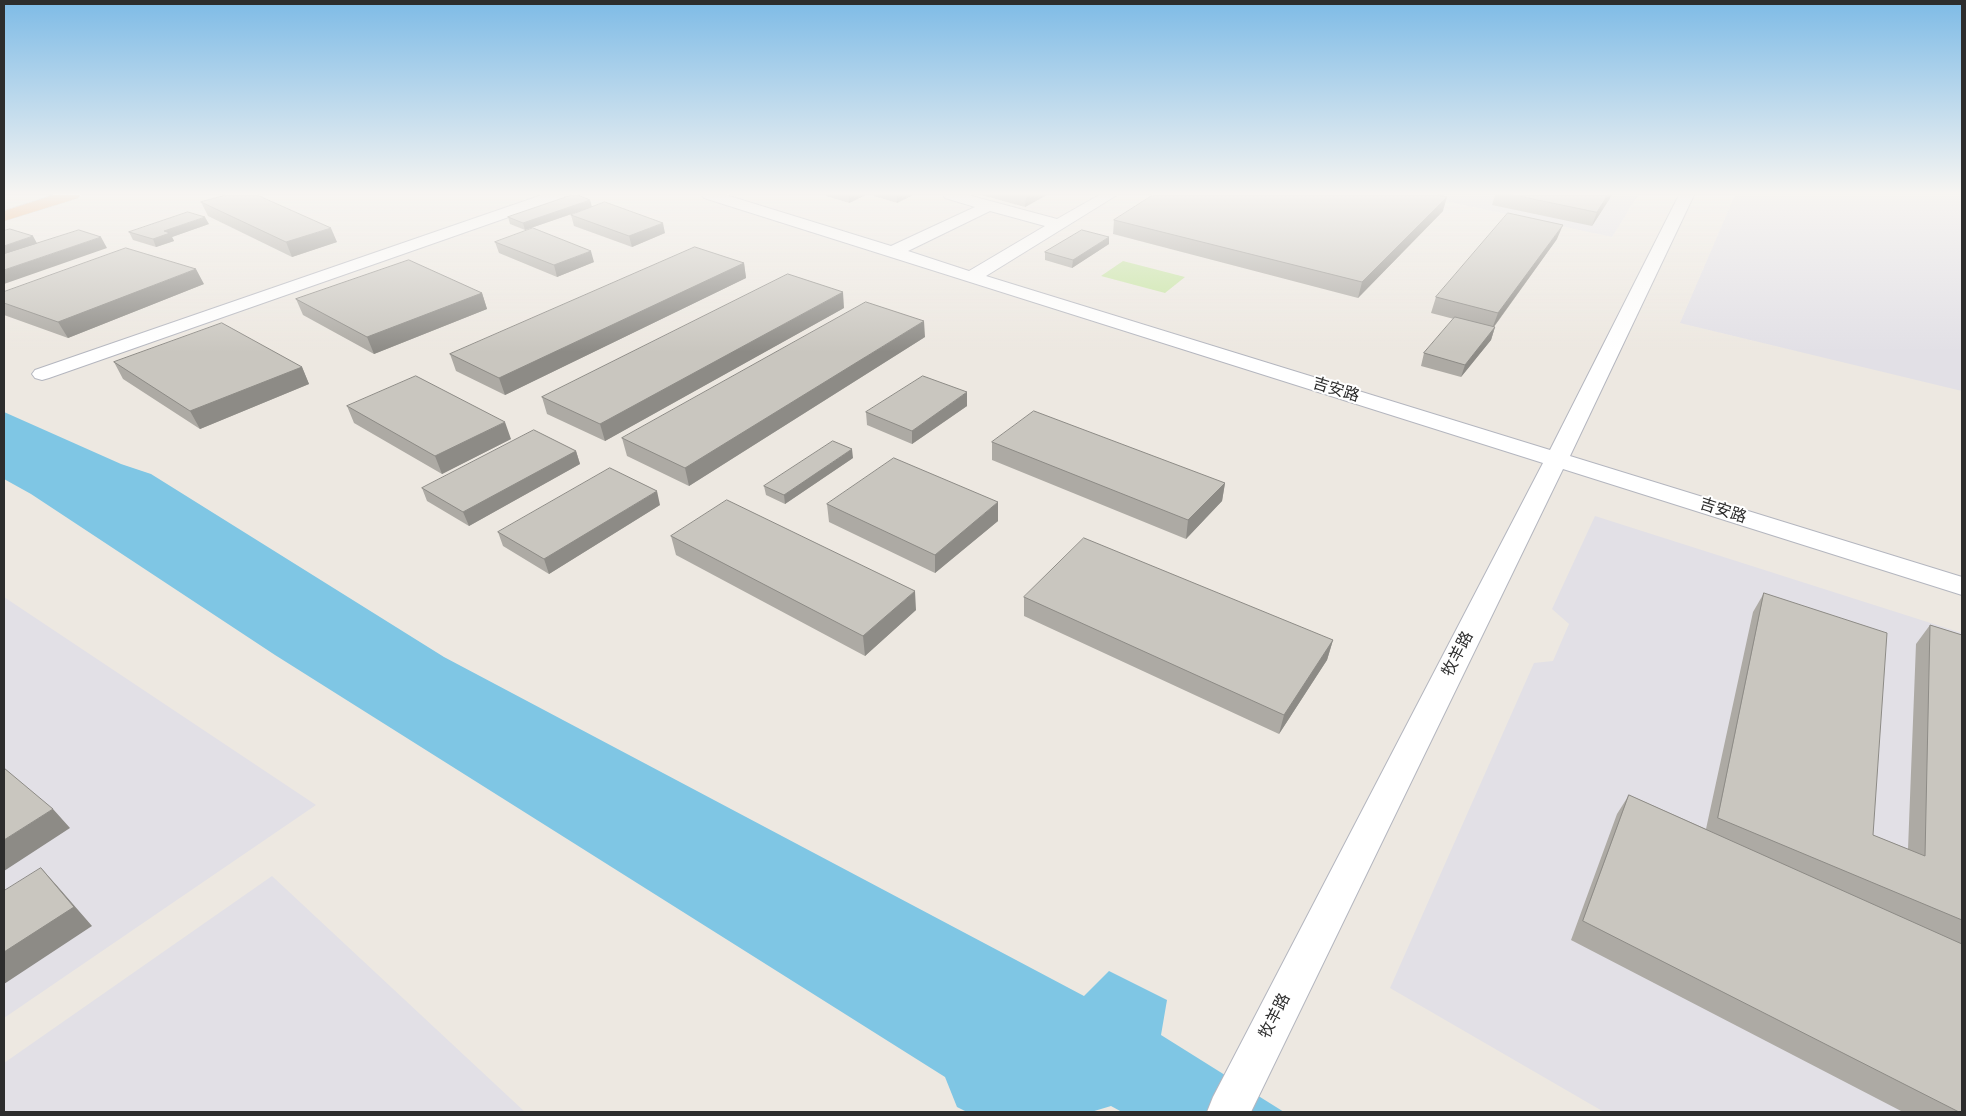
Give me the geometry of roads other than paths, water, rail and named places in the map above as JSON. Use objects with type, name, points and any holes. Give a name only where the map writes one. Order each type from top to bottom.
[{"type":"street","points":[[42,374],[408,247]]},
{"type":"street","name":"吉安路","points":[[888,247],[1559,454],[1962,573]]},
{"type":"street","name":"吉安路","points":[[889,247],[898,250]]},
{"type":"street","points":[[898,250],[904,247]]},
{"type":"street","points":[[976,274],[1022,247]]},
{"type":"street","name":"牧羊路","points":[[1228,1112],[1661,247]]},
{"type":"street","name":"吉安路","points":[[1559,454],[1962,586]]},
{"type":"water","points":[[4,412],[121,464],[151,474],[444,657],[1084,996],[1109,971],[1167,1000],[1161,1035],[1284,1112],[1122,1112],[1111,1106],[1091,1112],[967,1112],[957,1107],[945,1077],[275,655],[31,494],[4,479]]}]
